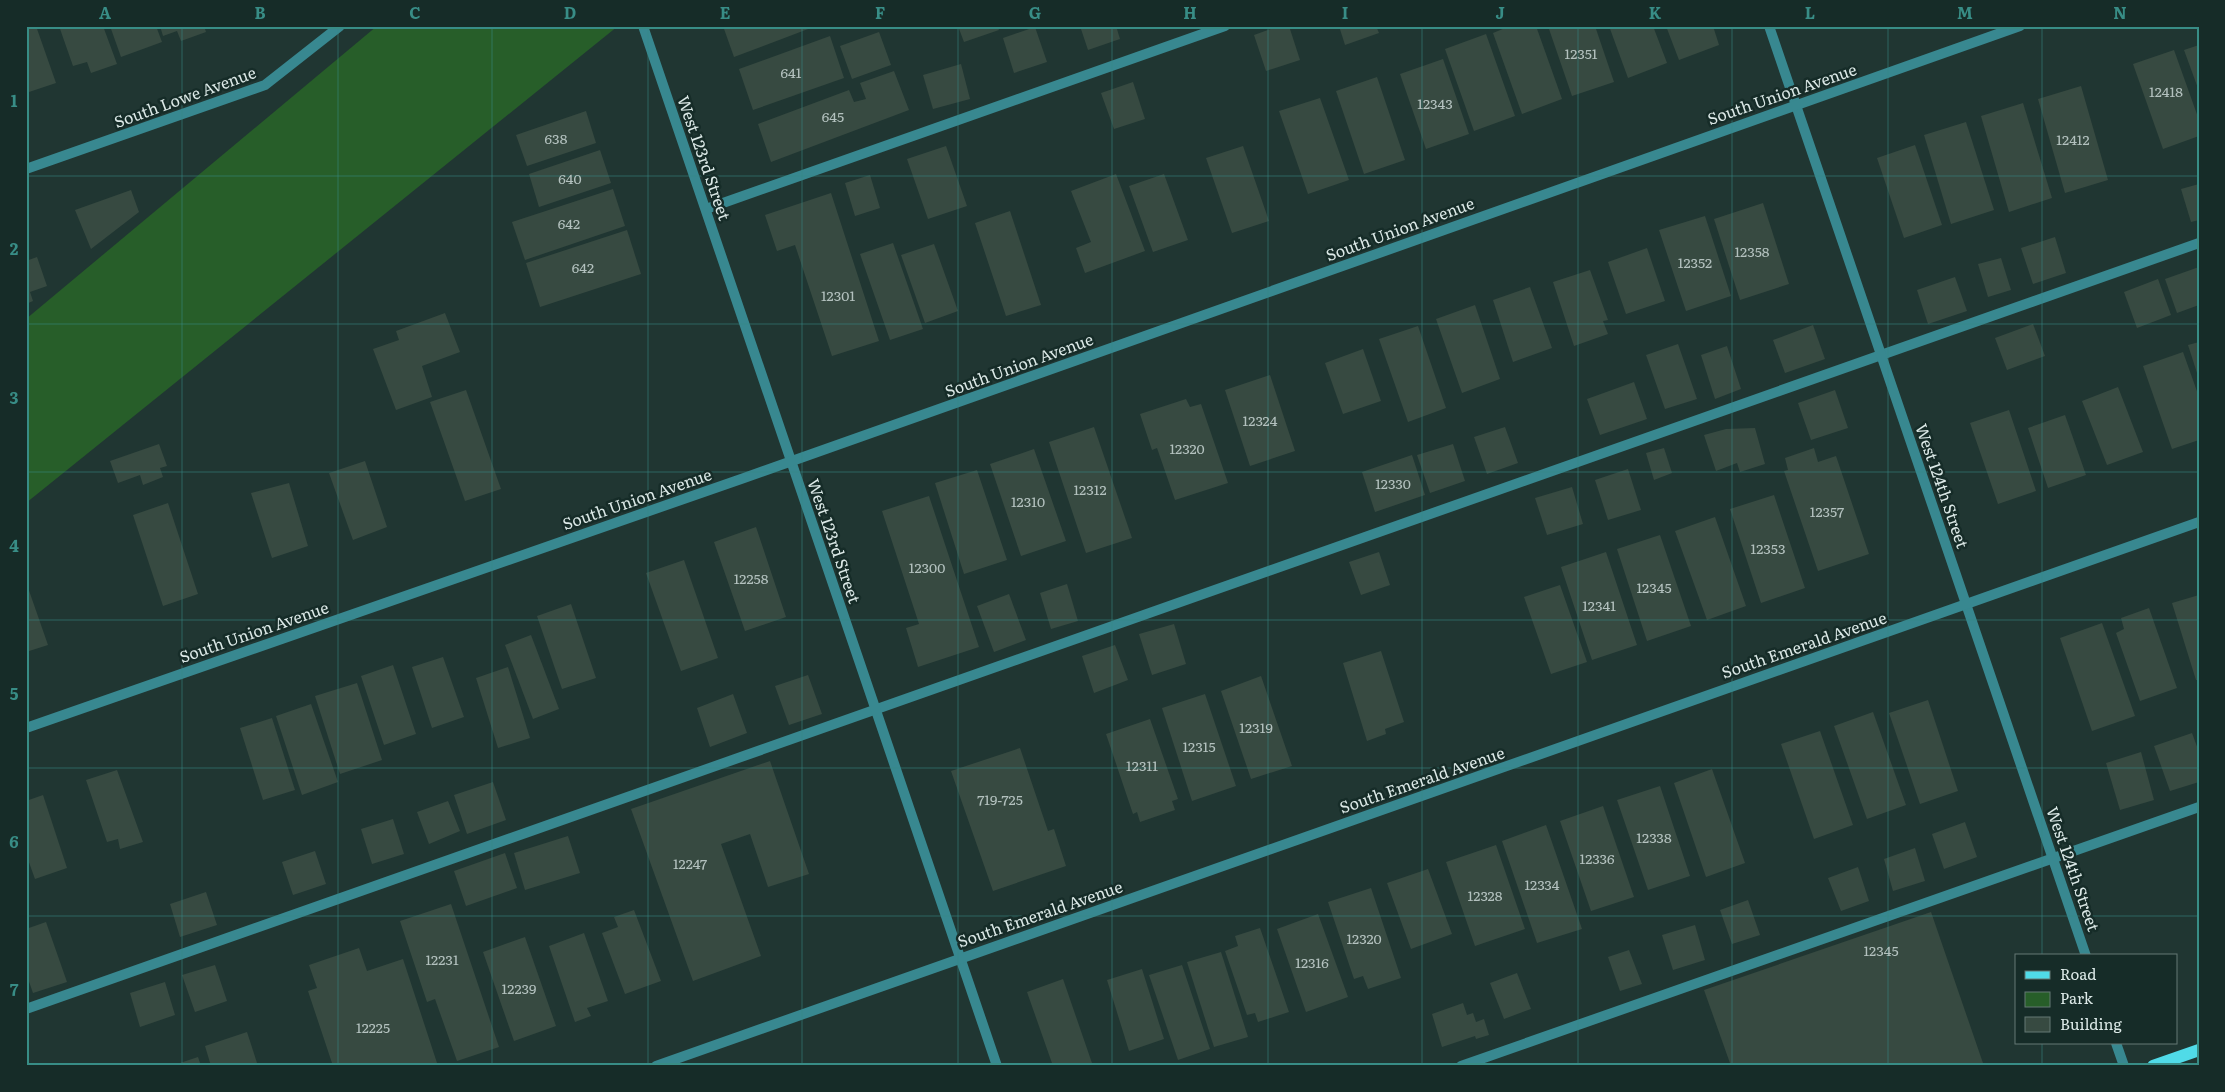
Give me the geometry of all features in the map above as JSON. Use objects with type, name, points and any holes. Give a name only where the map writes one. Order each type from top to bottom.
[{"type":"main road","points":[[2154,1066],[2199,1050]]},
{"type":"street","name":"South Lowe Avenue","points":[[26,169],[265,85],[340,26]]},
{"type":"street","points":[[706,209],[1225,26]]},
{"type":"street","name":"West 124th Street","points":[[1769,26],[2085,954]]},
{"type":"street","name":"South Union Avenue","points":[[26,728],[791,461],[2020,26]]},
{"type":"street","name":"West 123rd Street","points":[[647,28],[706,209],[997,1066]]},
{"type":"street","points":[[26,1009],[2199,242]]},
{"type":"street","name":"South Emerald Avenue","points":[[656,1066],[2199,522]]},
{"type":"street","points":[[1461,1066],[2199,807]]},
{"type":"street","points":[[2116,1044],[2124,1066]]},
{"type":"green space","points":[[377,26],[618,26],[26,503],[26,319]]},
{"type":"building","points":[[26,26],[36,26],[56,83],[26,93]]},
{"type":"building","points":[[59,26],[103,26],[117,64],[91,73],[87,62],[73,66]]},
{"type":"building","points":[[110,26],[156,26],[162,42],[121,57]]},
{"type":"building","points":[[160,26],[204,26],[206,32],[181,41],[177,31],[163,36]]},
{"type":"building","points":[[723,26],[816,26],[734,57]]},
{"type":"building","points":[[958,26],[997,26],[999,30],[964,42]]},
{"type":"building","points":[[1080,26],[1116,26],[1120,39],[1088,50]]},
{"type":"building","points":[[1279,26],[1289,26],[1300,60],[1266,71],[1254,35]]},
{"type":"building","points":[[1339,26],[1376,26],[1379,33],[1345,45]]},
{"type":"building","points":[[1510,26],[1536,26],[1562,99],[1522,114],[1493,33]]},
{"type":"building","points":[[1548,26],[1595,26],[1614,82],[1572,96]]},
{"type":"building","points":[[1609,26],[1653,26],[1667,63],[1628,78]]},
{"type":"building","points":[[1666,26],[1713,26],[1719,45],[1679,60]]},
{"type":"building","points":[[1035,27],[1047,62],[1014,73],[1003,38]]},
{"type":"building","points":[[879,32],[891,65],[852,79],[840,46]]},
{"type":"building","points":[[1486,34],[1515,116],[1474,131],[1445,49]]},
{"type":"building","points":[[830,36],[844,78],[753,110],[739,69]]},
{"type":"building","points":[[2199,45],[2199,91],[2184,50]]},
{"type":"building","points":[[2174,50],[2199,120],[2199,136],[2163,149],[2133,64]]},
{"type":"building","points":[[1443,59],[1469,134],[1426,149],[1400,74]]},
{"type":"building","points":[[961,64],[970,99],[933,109],[923,75]]},
{"type":"building","points":[[894,71],[909,110],[771,162],[758,124],[849,90],[854,102],[866,99],[860,83]]},
{"type":"building","points":[[1377,77],[1405,160],[1364,174],[1336,91]]},
{"type":"building","points":[[1133,82],[1145,119],[1114,129],[1101,93]]},
{"type":"building","points":[[2081,86],[2108,180],[2065,193],[2038,99]]},
{"type":"building","points":[[1320,98],[1349,180],[1308,194],[1279,111]]},
{"type":"building","points":[[2023,103],[2052,198],[2009,212],[1981,116]]},
{"type":"building","points":[[586,111],[596,143],[527,166],[516,135]]},
{"type":"building","points":[[1966,122],[1994,210],[1951,224],[1924,135]]},
{"type":"building","points":[[1915,145],[1942,225],[1904,238],[1877,158]]},
{"type":"building","points":[[946,146],[967,206],[928,219],[907,159]]},
{"type":"building","points":[[1243,146],[1269,221],[1232,233],[1206,158]]},
{"type":"building","points":[[600,150],[611,183],[539,207],[529,174]]},
{"type":"building","points":[[1116,174],[1145,251],[1085,273],[1076,248],[1091,242],[1071,191]]},
{"type":"building","points":[[1164,174],[1188,240],[1153,252],[1129,186]]},
{"type":"building","points":[[870,175],[880,208],[855,216],[845,183]]},
{"type":"building","points":[[2199,184],[2199,220],[2191,222],[2181,189]]},
{"type":"building","points":[[613,189],[625,226],[525,260],[512,222]]},
{"type":"building","points":[[131,190],[139,212],[91,249],[75,210]]},
{"type":"building","points":[[831,193],[879,341],[832,356],[795,245],[777,251],[765,215]]},
{"type":"building","points":[[1763,203],[1789,284],[1740,300],[1714,219]]},
{"type":"building","points":[[1010,211],[1041,305],[1006,316],[975,223]]},
{"type":"building","points":[[1705,216],[1731,296],[1686,311],[1659,230]]},
{"type":"building","points":[[627,230],[641,274],[540,307],[526,263]]},
{"type":"building","points":[[2055,237],[2066,273],[2033,284],[2021,248]]},
{"type":"building","points":[[893,243],[923,329],[890,340],[860,254]]},
{"type":"building","points":[[934,244],[958,311],[925,323],[901,255]]},
{"type":"building","points":[[1647,248],[1665,301],[1626,314],[1608,262]]},
{"type":"building","points":[[37,257],[47,286],[30,292],[33,301],[26,304],[26,261]]},
{"type":"building","points":[[2001,258],[2011,290],[1988,297],[1978,264]]},
{"type":"building","points":[[2199,267],[2199,305],[2177,313],[2165,279]]},
{"type":"building","points":[[1590,270],[1608,320],[1603,321],[1608,334],[1574,346],[1553,282]]},
{"type":"building","points":[[1955,277],[1967,311],[1928,324],[1917,290]]},
{"type":"building","points":[[2158,279],[2171,315],[2137,328],[2124,292]]},
{"type":"building","points":[[1530,287],[1552,348],[1513,362],[1493,300]]},
{"type":"building","points":[[1475,305],[1500,379],[1462,393],[1436,319]]},
{"type":"building","points":[[445,313],[460,352],[422,366],[432,397],[396,410],[373,349],[399,340],[396,331]]},
{"type":"building","points":[[2033,324],[2045,356],[2007,370],[1995,338]]},
{"type":"building","points":[[1813,325],[1825,359],[1785,373],[1773,340]]},
{"type":"building","points":[[1418,326],[1446,408],[1408,422],[1379,339]]},
{"type":"building","points":[[2199,342],[2199,376],[2198,376],[2188,345]]},
{"type":"building","points":[[1678,344],[1697,399],[1665,409],[1646,355]]},
{"type":"building","points":[[1727,346],[1741,389],[1715,399],[1701,355]]},
{"type":"building","points":[[1363,349],[1381,401],[1343,414],[1325,363]]},
{"type":"building","points":[[2183,352],[2199,397],[2199,440],[2172,449],[2143,366]]},
{"type":"building","points":[[1270,375],[1295,451],[1250,466],[1225,390]]},
{"type":"building","points":[[1634,382],[1647,419],[1600,435],[1587,399]]},
{"type":"building","points":[[2118,387],[2143,452],[2107,465],[2082,401]]},
{"type":"building","points":[[466,390],[501,489],[465,501],[430,402]]},
{"type":"building","points":[[1835,390],[1848,428],[1811,440],[1798,403]]},
{"type":"building","points":[[1186,399],[1190,407],[1201,404],[1228,483],[1175,500],[1157,448],[1152,450],[1140,414]]},
{"type":"building","points":[[2009,410],[2036,491],[1998,504],[1970,423]]},
{"type":"building","points":[[2065,415],[2086,475],[2048,488],[2028,428]]},
{"type":"building","points":[[1094,427],[1132,538],[1086,553],[1049,442]]},
{"type":"building","points":[[1505,427],[1518,463],[1487,474],[1474,437]]},
{"type":"building","points":[[1755,428],[1765,464],[1740,472],[1737,463],[1716,471],[1704,435],[1726,429]]},
{"type":"building","points":[[159,444],[167,466],[160,468],[163,477],[143,485],[140,475],[118,483],[110,461]]},
{"type":"building","points":[[1453,444],[1465,481],[1430,493],[1417,455]]},
{"type":"building","points":[[1664,448],[1672,473],[1654,480],[1646,453]]},
{"type":"building","points":[[1814,448],[1818,462],[1836,456],[1869,554],[1818,571],[1784,471],[1788,470],[1785,458]]},
{"type":"building","points":[[1034,449],[1066,541],[1021,556],[990,464]]},
{"type":"building","points":[[1412,455],[1425,495],[1375,512],[1362,472]]},
{"type":"building","points":[[365,461],[387,527],[353,540],[329,473]]},
{"type":"building","points":[[1628,469],[1641,510],[1608,520],[1595,480]]},
{"type":"building","points":[[977,470],[1007,560],[964,574],[935,483]]},
{"type":"building","points":[[289,483],[308,546],[272,558],[251,493]]},
{"type":"building","points":[[1572,487],[1583,524],[1547,535],[1535,498]]},
{"type":"building","points":[[1774,495],[1805,588],[1761,603],[1730,509]]},
{"type":"building","points":[[929,496],[979,647],[918,667],[906,628],[919,624],[882,511]]},
{"type":"building","points":[[168,503],[198,594],[163,606],[133,515]]},
{"type":"building","points":[[1715,517],[1746,606],[1707,620],[1675,531]]},
{"type":"building","points":[[756,527],[786,617],[745,631],[714,542]]},
{"type":"building","points":[[1660,535],[1691,626],[1647,641],[1617,549]]},
{"type":"building","points":[[1379,552],[1390,585],[1361,595],[1349,562]]},
{"type":"building","points":[[1606,552],[1637,645],[1592,660],[1561,567]]},
{"type":"building","points":[[684,560],[718,658],[681,671],[646,573]]},
{"type":"building","points":[[26,582],[48,645],[26,652]]},
{"type":"building","points":[[1067,584],[1078,621],[1051,629],[1040,593]]},
{"type":"building","points":[[1560,585],[1587,662],[1551,674],[1524,597]]},
{"type":"building","points":[[1009,594],[1026,640],[994,652],[977,606]]},
{"type":"building","points":[[2199,595],[2199,680],[2196,680],[2172,603]]},
{"type":"building","points":[[571,604],[596,678],[562,689],[537,616]]},
{"type":"building","points":[[2149,608],[2177,688],[2140,701],[2116,633],[2124,629],[2121,618]]},
{"type":"building","points":[[2102,623],[2135,716],[2092,731],[2060,638]]},
{"type":"building","points":[[1174,624],[1186,664],[1152,675],[1139,634]]},
{"type":"building","points":[[531,635],[559,709],[533,719],[505,645]]},
{"type":"building","points":[[1115,645],[1128,680],[1094,693],[1082,656]]},
{"type":"building","points":[[1381,651],[1404,722],[1385,729],[1386,734],[1367,741],[1343,663]]},
{"type":"building","points":[[443,657],[464,717],[432,728],[412,667]]},
{"type":"building","points":[[393,665],[416,734],[384,745],[361,676]]},
{"type":"building","points":[[508,667],[530,738],[498,748],[476,678]]},
{"type":"building","points":[[808,675],[822,714],[789,725],[775,686]]},
{"type":"building","points":[[1261,676],[1292,766],[1251,779],[1221,691]]},
{"type":"building","points":[[357,683],[382,760],[340,774],[315,696]]},
{"type":"building","points":[[733,694],[747,733],[710,747],[697,708]]},
{"type":"building","points":[[1205,694],[1236,786],[1192,801],[1162,708]]},
{"type":"building","points":[[1928,700],[1958,791],[1920,804],[1889,713]]},
{"type":"building","points":[[311,704],[338,782],[302,795],[276,716]]},
{"type":"building","points":[[1873,712],[1906,805],[1867,819],[1834,726]]},
{"type":"building","points":[[272,718],[295,790],[263,800],[240,728]]},
{"type":"building","points":[[1150,719],[1178,799],[1172,801],[1175,810],[1140,822],[1137,812],[1133,814],[1106,734]]},
{"type":"building","points":[[1820,731],[1853,825],[1814,839],[1781,744]]},
{"type":"building","points":[[2192,733],[2199,752],[2199,782],[2170,791],[2154,746]]},
{"type":"building","points":[[1020,748],[1048,831],[1054,829],[1066,866],[993,891],[951,771]]},
{"type":"building","points":[[2141,752],[2154,800],[2120,810],[2106,763]]},
{"type":"building","points":[[770,761],[809,874],[768,887],[750,834],[721,844],[761,956],[693,981],[631,809]]},
{"type":"building","points":[[1712,769],[1745,863],[1706,877],[1674,783]]},
{"type":"building","points":[[117,770],[143,842],[120,849],[118,839],[107,842],[86,780]]},
{"type":"building","points":[[493,782],[506,820],[467,834],[454,795]]},
{"type":"building","points":[[1660,786],[1690,876],[1648,890],[1617,800]]},
{"type":"building","points":[[43,795],[67,868],[35,879],[26,854],[26,801]]},
{"type":"building","points":[[448,801],[460,831],[429,844],[417,812]]},
{"type":"building","points":[[1603,806],[1634,897],[1591,911],[1560,821]]},
{"type":"building","points":[[393,819],[404,854],[372,864],[361,829]]},
{"type":"building","points":[[1965,822],[1977,857],[1944,869],[1932,834]]},
{"type":"building","points":[[1546,825],[1582,929],[1537,943],[1502,841]]},
{"type":"building","points":[[568,836],[580,873],[525,890],[514,853]]},
{"type":"building","points":[[1496,845],[1525,929],[1475,946],[1446,862]]},
{"type":"building","points":[[1915,848],[1925,881],[1893,891],[1884,859]]},
{"type":"building","points":[[315,851],[326,884],[293,895],[282,862]]},
{"type":"building","points":[[505,853],[517,888],[466,906],[454,871]]},
{"type":"building","points":[[1858,867],[1869,901],[1841,911],[1828,878]]},
{"type":"building","points":[[1428,869],[1452,934],[1411,949],[1387,883]]},
{"type":"building","points":[[1371,888],[1401,978],[1368,989],[1363,976],[1354,979],[1328,902]]},
{"type":"building","points":[[206,892],[217,925],[180,937],[170,904]]},
{"type":"building","points":[[1748,900],[1760,935],[1732,944],[1720,910]]},
{"type":"building","points":[[451,904],[499,1047],[457,1061],[435,999],[427,1002],[400,921]]},
{"type":"building","points":[[634,910],[661,981],[625,994],[602,933],[618,927],[614,917]]},
{"type":"building","points":[[1931,912],[1984,1066],[1731,1066],[1704,990]]},
{"type":"building","points":[[1318,914],[1348,997],[1306,1012],[1277,929]]},
{"type":"building","points":[[46,922],[67,982],[33,993],[26,973],[26,929]]},
{"type":"building","points":[[1695,925],[1705,960],[1673,970],[1662,935]]},
{"type":"building","points":[[1260,928],[1289,1012],[1258,1022],[1255,1013],[1247,1015],[1225,951],[1238,946],[1235,936]]},
{"type":"building","points":[[584,933],[608,1001],[587,1008],[591,1016],[575,1022],[549,946]]},
{"type":"building","points":[[525,937],[556,1026],[514,1041],[483,952]]},
{"type":"building","points":[[359,948],[367,971],[403,959],[438,1066],[333,1066],[308,991],[317,988],[309,965]]},
{"type":"building","points":[[1629,950],[1642,984],[1620,991],[1608,957]]},
{"type":"building","points":[[1221,952],[1248,1037],[1214,1047],[1187,962]]},
{"type":"building","points":[[215,965],[227,1001],[195,1012],[182,975]]},
{"type":"building","points":[[1182,965],[1210,1049],[1178,1060],[1149,975]]},
{"type":"building","points":[[1142,969],[1164,1039],[1129,1051],[1107,980]]},
{"type":"building","points":[[1517,973],[1531,1009],[1504,1019],[1490,983]]},
{"type":"building","points":[[1063,979],[1093,1066],[1053,1066],[1027,992]]},
{"type":"building","points":[[165,982],[175,1015],[140,1027],[130,993]]},
{"type":"building","points":[[1463,1003],[1467,1015],[1473,1013],[1476,1022],[1484,1019],[1489,1035],[1476,1039],[1475,1036],[1442,1047],[1432,1014]]},
{"type":"building","points":[[247,1032],[258,1066],[211,1066],[205,1046]]},
{"type":"building","points":[[198,1057],[201,1066],[174,1066],[174,1065]]}]
